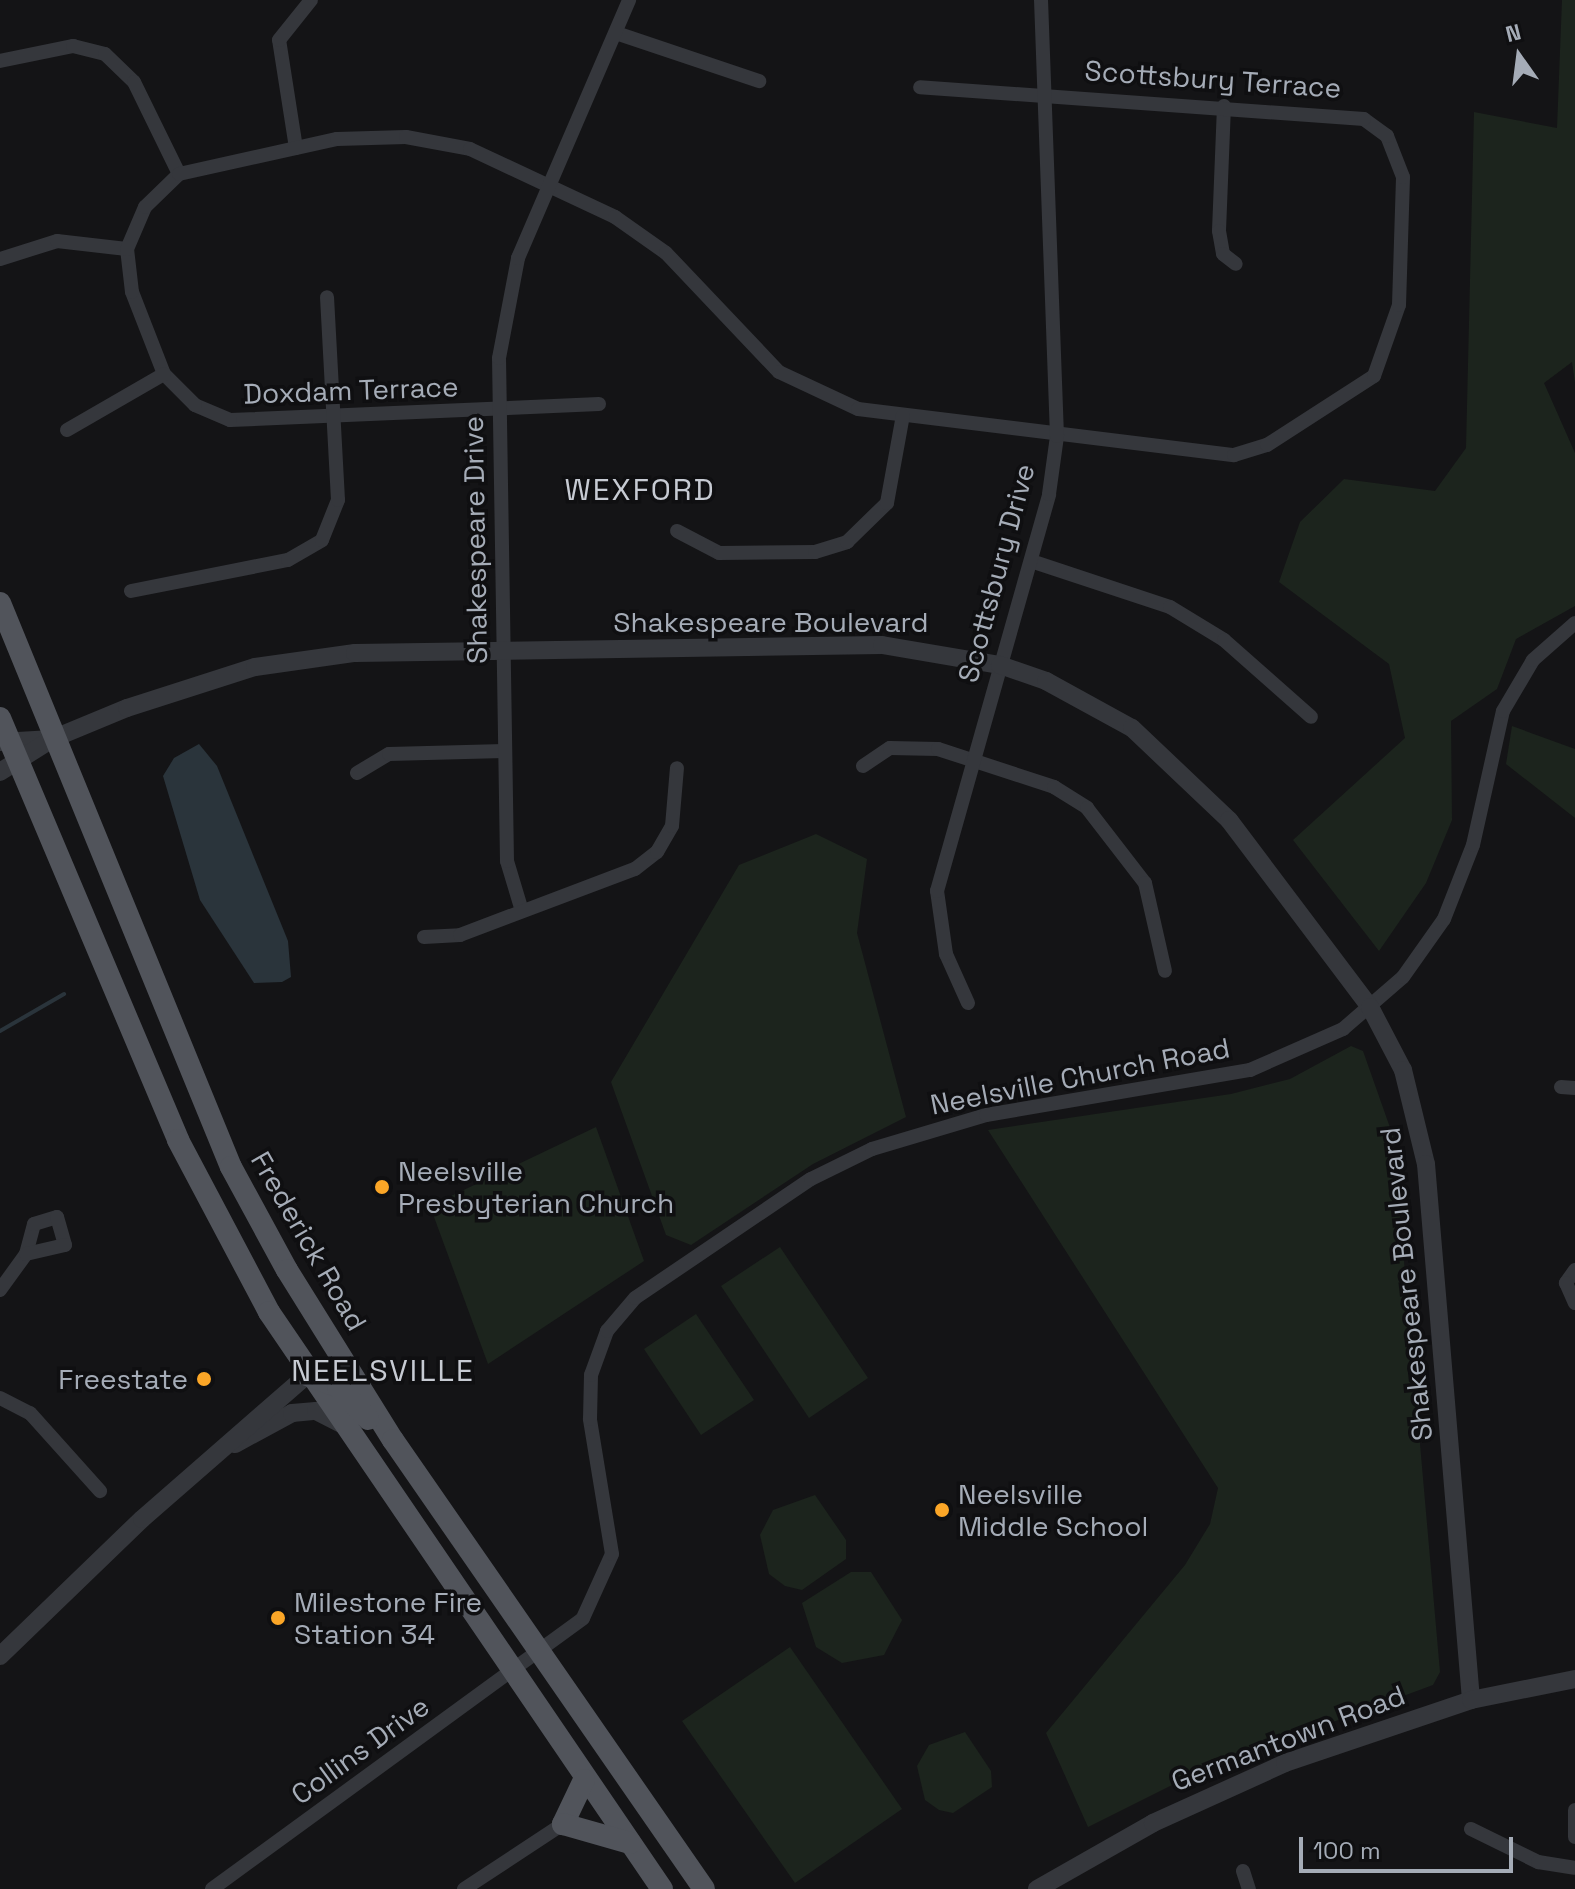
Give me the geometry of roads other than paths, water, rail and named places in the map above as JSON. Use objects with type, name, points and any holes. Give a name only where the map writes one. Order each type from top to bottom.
[{"type":"main road","name":"Frederick Road","points":[[0,603],[52,739],[231,1167],[393,1440],[704,1889]]},
{"type":"main road","points":[[3,733],[10,768],[178,1140],[307,1375],[509,1673],[662,1889]]},
{"type":"main road","points":[[307,1375],[338,1387],[393,1440]]},
{"type":"main road","points":[[584,1780],[563,1824],[630,1843]]},
{"type":"street","points":[[296,148],[279,40],[311,0]]},
{"type":"street","name":"Shakespeare Drive","points":[[522,911],[507,861],[504,751],[499,409],[508,293],[552,184],[619,34],[629,0]]},
{"type":"street","name":"Scottsbury Drive","points":[[968,1003],[946,954],[937,891],[971,760],[1031,561],[1057,436],[1041,0]]},
{"type":"street","points":[[619,34],[759,81]]},
{"type":"street","points":[[0,61],[73,46],[105,54],[134,82],[179,174],[296,148],[406,137],[470,149],[552,184],[666,253],[795,384],[858,409],[1057,436]]},
{"type":"street","name":"Scottsbury Terrace","points":[[920,87],[1353,115],[1387,136],[1403,177],[1399,305],[1389,346],[1359,390],[1267,445],[1234,455],[1057,436]]},
{"type":"street","points":[[1224,106],[1219,231],[1223,254],[1236,264]]},
{"type":"street","name":"Doxdam Terrace","points":[[179,174],[145,207],[127,249],[132,292],[164,374],[195,405],[230,420],[334,419],[599,404]]},
{"type":"street","points":[[0,259],[57,241],[127,249]]},
{"type":"street","points":[[131,591],[288,560],[322,540],[338,500],[327,297]]},
{"type":"street","points":[[67,430],[164,374]]},
{"type":"street","points":[[677,531],[719,553],[815,552],[847,542],[887,503],[903,415]]},
{"type":"street","points":[[1031,561],[1170,607],[1224,640],[1311,717]]},
{"type":"street","name":"Neelsville Church Road","points":[[539,1652],[583,1618],[608,1575],[612,1534],[590,1419],[591,1375],[607,1331],[635,1298],[811,1179],[872,1149],[986,1115],[1250,1070],[1310,1048],[1370,1007],[1444,919],[1473,845],[1503,711],[1533,660],[1575,623]]},
{"type":"street","name":"Shakespeare Boulevard","points":[[10,768],[52,739],[255,667],[355,653],[882,645],[1000,665],[1091,703],[1170,758],[1229,820],[1370,1007],[1403,1070],[1426,1164],[1471,1700]]},
{"type":"street","name":"Shakespeare Boulevard","points":[[3,733],[52,739]]},
{"type":"street","points":[[863,766],[901,746],[971,760],[1054,787],[1118,839],[1145,883],[1165,971]]},
{"type":"street","points":[[357,773],[389,754],[504,751]]},
{"type":"street","points":[[424,937],[460,935],[635,869],[657,852],[677,808],[677,768]]},
{"type":"street","points":[[0,1290],[26,1254]]},
{"type":"street","points":[[1575,1270],[1566,1283],[1575,1303]]},
{"type":"street","points":[[0,1656],[212,1457],[307,1375]]},
{"type":"street","points":[[0,1398],[30,1413],[100,1491]]},
{"type":"street","points":[[212,1457],[292,1413],[316,1411],[341,1424]]},
{"type":"street","name":"Collins Drive","points":[[212,1889],[539,1652]]},
{"type":"street","name":"Germantown Road","points":[[1037,1889],[1153,1823],[1285,1763],[1471,1700],[1575,1679]]},
{"type":"street","points":[[1575,1810],[1575,1837]]},
{"type":"street","points":[[464,1889],[563,1824]]},
{"type":"street","points":[[1471,1829],[1538,1862],[1575,1868]]},
{"type":"street","points":[[1243,1871],[1249,1889]]},
{"type":"waterway","points":[[0,1031],[64,994]]},
{"type":"place","name":"Neelsville Presbyterian Church","points":[[382,1187]]},
{"type":"place","name":"Freestate","points":[[204,1379]]},
{"type":"place","name":"Neelsville Middle School","points":[[942,1510]]},
{"type":"place","name":"Milestone Fire Station 34","points":[[278,1618]]},
{"type":"district","name":"WEXFORD","points":[[640,490]]},
{"type":"district","name":"NEELSVILLE","points":[[383,1371]]}]
